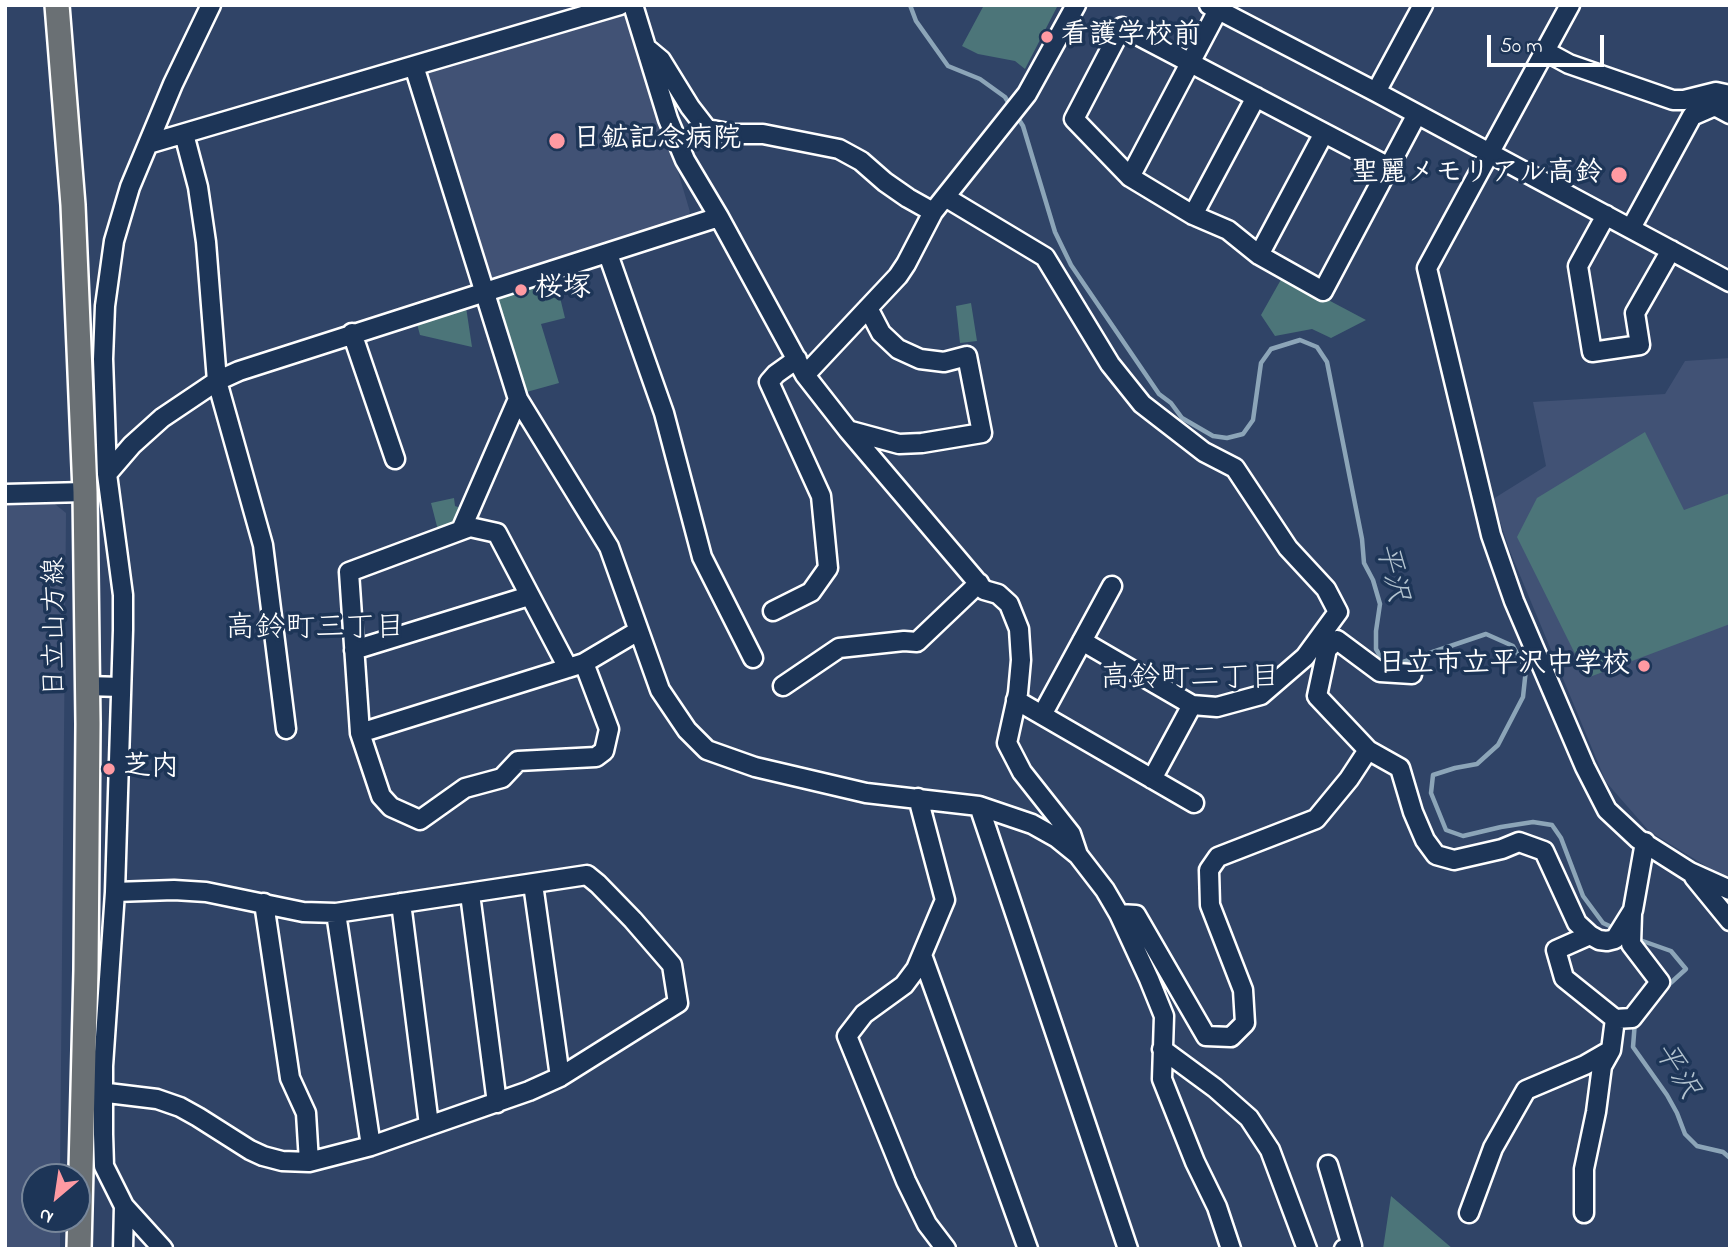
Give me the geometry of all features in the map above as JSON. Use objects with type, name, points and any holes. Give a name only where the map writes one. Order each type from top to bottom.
[{"type":"main road","name":"日立山方線","points":[[57,5],[73,205],[85,492],[86,970],[93,1091],[79,1249]]},
{"type":"street","points":[[163,1249],[124,1206],[104,1166],[93,1091],[103,1066],[116,892],[123,630],[122,595],[107,474],[103,359],[105,306],[114,241],[130,187],[173,84],[211,5]]},
{"type":"street","points":[[148,145],[620,5]]},
{"type":"street","points":[[633,5],[668,119],[685,160],[801,367],[848,430],[984,590],[998,594],[1009,604],[1019,629],[1021,660],[1007,743],[1021,772],[1071,834],[1079,855]]},
{"type":"street","points":[[773,611],[811,592],[828,568],[821,496],[769,382],[776,374],[801,367],[887,289],[902,270],[933,212],[1020,104],[1076,5]]},
{"type":"street","points":[[1377,92],[1423,5]]},
{"type":"street","points":[[1570,5],[1427,268],[1490,535],[1514,601],[1574,742],[1607,810],[1638,839],[1690,872],[1730,890]]},
{"type":"street","points":[[1130,177],[1190,63],[1214,8],[1377,92],[1730,282]]},
{"type":"street","points":[[1389,167],[1122,27],[1074,119],[1130,177],[1193,215],[1228,230],[1259,255],[1323,291],[1418,114]]},
{"type":"street","points":[[647,47],[661,60],[707,129],[733,134],[763,134],[839,149],[861,161],[908,198],[933,212]]},
{"type":"street","points":[[1545,51],[1569,64],[1673,100],[1716,92],[1730,95]]},
{"type":"street","points":[[414,66],[518,399],[609,547],[660,690],[687,730],[707,750],[755,767],[866,793],[979,806],[1032,824],[1079,855],[1119,914],[1164,1016],[1162,1079],[1195,1162],[1217,1207],[1231,1249]]},
{"type":"street","points":[[1193,215],[1256,97]]},
{"type":"street","points":[[1631,228],[1692,116],[1715,106],[1730,114]]},
{"type":"street","points":[[1259,255],[1324,133]]},
{"type":"street","points":[[184,134],[198,187],[206,242],[217,382],[263,545],[286,729]]},
{"type":"street","points":[[945,197],[1045,257],[1110,364],[1142,404],[1204,452],[1235,468],[1288,548],[1326,589],[1338,612],[1305,657],[1261,695],[1217,707],[1192,705],[1082,641]]},
{"type":"street","points":[[1606,215],[1578,266],[1592,352],[1640,345],[1635,313],[1671,250]]},
{"type":"street","points":[[107,474],[126,450],[181,404],[239,371],[719,217]]},
{"type":"street","points":[[608,254],[664,413],[702,557],[753,658]]},
{"type":"street","points":[[848,430],[898,444],[922,443],[982,433],[967,356],[944,362],[920,359],[898,349],[881,333],[868,308]]},
{"type":"street","points":[[352,333],[395,459]]},
{"type":"street","points":[[461,530],[518,399]]},
{"type":"street","points":[[5,494],[85,492]]},
{"type":"street","points":[[470,527],[497,533],[530,596],[576,666],[609,729],[604,751],[596,757],[518,761],[502,778],[465,789],[420,820],[391,807],[381,796],[360,733],[349,572],[461,530],[470,527]]},
{"type":"street","points":[[783,686],[839,648],[917,642],[979,583]]},
{"type":"street","points":[[1042,715],[1112,586]]},
{"type":"street","points":[[354,650],[530,596]]},
{"type":"street","points":[[360,733],[576,666],[638,631]]},
{"type":"street","points":[[1412,674],[1380,672],[1337,640],[1327,649],[1317,696],[1368,750],[1400,768],[1413,812],[1425,840],[1436,855],[1454,860],[1502,849],[1519,842],[1544,851],[1577,923],[1599,940],[1607,941],[1626,930]]},
{"type":"street","points":[[87,686],[121,687]]},
{"type":"street","points":[[1016,700],[1194,803]]},
{"type":"street","points":[[1152,779],[1192,705]]},
{"type":"street","points":[[1119,914],[1136,915],[1206,1036],[1231,1037],[1245,1023],[1243,990],[1210,905],[1209,870],[1218,857],[1316,819],[1349,779],[1368,750]]},
{"type":"street","points":[[918,798],[945,900],[916,970],[904,985],[864,1014],[847,1036],[906,1181],[927,1224],[947,1249]]},
{"type":"street","points":[[979,806],[1128,1249]]},
{"type":"street","points":[[1590,934],[1556,950],[1564,978],[1615,1019],[1632,1018],[1660,982],[1626,930],[1645,842]]},
{"type":"street","points":[[1690,872],[1730,921]]},
{"type":"street","points":[[93,1091],[157,1099],[173,1104],[262,1156],[282,1161],[309,1162],[371,1146],[529,1091],[560,1077],[678,1003],[672,965],[624,911],[587,875],[336,913],[303,912],[206,892],[116,892]]},
{"type":"street","points":[[533,884],[560,1077]]},
{"type":"street","points":[[470,894],[497,1104]]},
{"type":"street","points":[[401,903],[429,1125]]},
{"type":"street","points":[[264,904],[290,1078],[306,1114],[309,1162]]},
{"type":"street","points":[[336,913],[371,1146]]},
{"type":"street","points":[[922,954],[1028,1249]]},
{"type":"street","points":[[1584,1213],[1584,1170],[1602,1066],[1611,1049],[1615,1019]]},
{"type":"street","points":[[1162,1049],[1215,1088],[1249,1118],[1270,1150],[1307,1249]]},
{"type":"street","points":[[1469,1213],[1493,1148],[1526,1090],[1585,1065],[1611,1049]]},
{"type":"street","points":[[1328,1165],[1352,1246],[1344,1249]]},
{"type":"street","points":[[123,1249],[124,1206]]},
{"type":"shaded area","name":"日鉱記念病院","points":[[630,10],[690,212],[686,219],[493,282],[422,70]]},
{"type":"shaded area","name":"日立市立平沢中学校","points":[[1730,358],[1730,881],[1649,831],[1606,782],[1509,549],[1493,499],[1546,466],[1533,402],[1665,394],[1685,361]]},
{"type":"shaded area","points":[[50,500],[66,513],[60,1163],[21,1163],[21,1233],[60,1233],[60,1249],[5,1249],[5,502]]},
{"type":"green space","points":[[984,5],[1058,5],[1025,69],[1015,61],[978,54],[962,46]]},
{"type":"green space","points":[[1283,276],[1366,320],[1331,338],[1312,329],[1275,336],[1261,315]]},
{"type":"green space","points":[[555,277],[565,318],[541,324],[559,383],[523,393],[493,299]]},
{"type":"green space","points":[[971,303],[977,341],[960,343],[956,306]]},
{"type":"green space","points":[[466,307],[472,347],[420,335],[417,324]]},
{"type":"green space","points":[[1645,432],[1684,510],[1730,493],[1730,624],[1587,678],[1517,537],[1537,498]]},
{"type":"green space","points":[[454,498],[455,506],[469,511],[440,538],[431,503]]},
{"type":"green space","points":[[1391,1196],[1453,1249],[1383,1249]]},
{"type":"waterway","name":"平沢","points":[[910,5],[916,21],[948,66],[980,79],[1005,97],[1011,107]]},
{"type":"waterway","name":"平沢","points":[[1016,115],[1023,126],[1055,232],[1071,265],[1159,394],[1171,403],[1182,418],[1213,436],[1227,438],[1243,434],[1253,420],[1261,363],[1271,349],[1300,340],[1317,347],[1327,362],[1362,539],[1364,563],[1373,580],[1380,604],[1376,649],[1383,661],[1397,664],[1486,634],[1513,646],[1526,669],[1523,697],[1498,745],[1477,764],[1433,775],[1431,793],[1446,830],[1463,836],[1533,822],[1552,825],[1561,838],[1583,896],[1603,923],[1616,929]]},
{"type":"waterway","name":"平沢","points":[[1637,939],[1671,951],[1686,969],[1664,989]]},
{"type":"waterway","name":"平沢","points":[[1635,1021],[1633,1047],[1667,1095],[1685,1134],[1697,1146],[1723,1152],[1730,1158]]},
{"type":"place","name":"看護学校前","points":[[1047,37]]},
{"type":"place","name":"日鉱記念病院","points":[[557,141]]},
{"type":"place","name":"聖麗メモリアル高鈴","points":[[1619,175]]},
{"type":"place","name":"桜塚","points":[[521,290]]},
{"type":"place","name":"日立市立平沢中学校","points":[[1644,666]]},
{"type":"place","name":"芝内","points":[[109,769]]},
{"type":"district","name":"高鈴町三丁目","points":[[315,631]]},
{"type":"district","name":"高鈴町二丁目","points":[[1190,681]]}]
